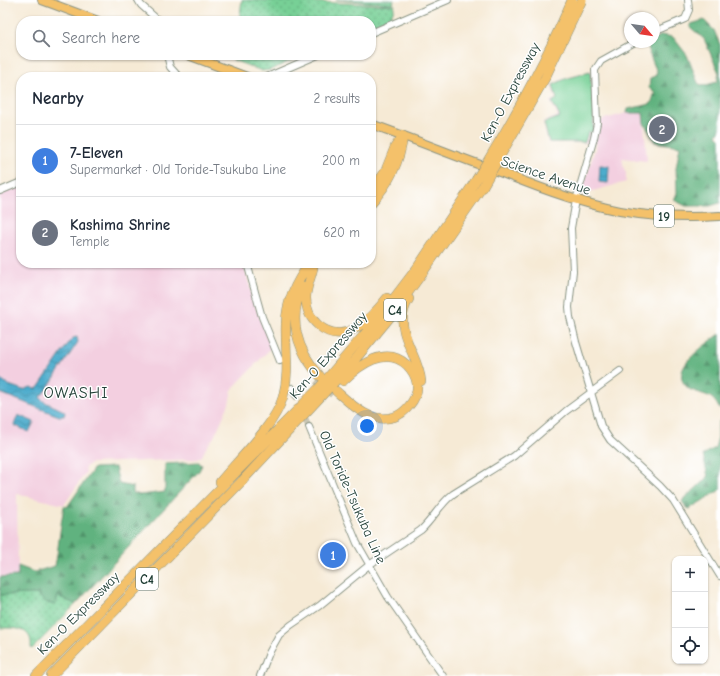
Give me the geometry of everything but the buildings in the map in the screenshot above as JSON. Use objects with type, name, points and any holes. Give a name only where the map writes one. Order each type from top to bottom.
[{"type":"highway","name":"Ken-O Expressway","points":[[51,676],[242,481],[354,361],[391,316],[464,216],[548,52],[572,0]]},
{"type":"highway","name":"Ken-O Expressway","points":[[36,676],[320,387],[385,310],[480,183],[545,78],[582,0]]},
{"type":"highway","points":[[376,185],[385,172],[395,147],[403,136]]},
{"type":"highway","points":[[376,198],[391,176],[402,150],[403,136]]},
{"type":"highway","points":[[242,481],[270,458],[346,378],[364,363],[382,357],[394,358],[403,362],[415,376],[417,384],[416,393],[413,401],[400,415],[382,419],[364,414],[334,392],[357,414],[370,421],[378,423],[396,422],[404,418],[417,404],[420,395],[421,378],[403,328],[402,320],[404,309],[409,297],[452,236],[464,216]]},
{"type":"highway","points":[[168,542],[258,438],[278,409],[283,398],[288,378],[286,324],[290,298],[298,282],[311,268]]},
{"type":"highway","points":[[293,293],[291,322],[294,339],[300,356],[308,370],[319,378],[306,358],[298,338],[296,325],[295,309],[301,287],[312,268]]},
{"type":"highway","points":[[313,268],[307,288],[306,306],[314,322],[324,329],[335,333],[349,332],[364,322],[407,274],[417,268]]},
{"type":"main road","points":[[42,0],[85,16]]},
{"type":"main road","points":[[201,60],[234,72]]},
{"type":"main road","name":"Science Avenue","points":[[376,126],[576,200],[608,208],[644,214],[674,217],[720,216]]},
{"type":"street","points":[[138,0],[141,5],[153,16]]},
{"type":"street","points":[[376,31],[432,3],[448,0]]},
{"type":"street","points":[[660,30],[685,20],[689,10],[688,0]]},
{"type":"street","points":[[624,48],[601,61],[595,70],[597,123],[570,228],[573,271],[569,308],[571,325],[601,426],[610,440],[673,500],[720,576]]},
{"type":"street","points":[[169,60],[170,67],[174,72]]},
{"type":"street","points":[[279,72],[307,60]]},
{"type":"street","points":[[0,191],[16,184]]},
{"type":"street","points":[[248,268],[262,317],[280,360]]},
{"type":"street","points":[[260,676],[268,653],[279,635],[319,606],[369,565],[421,530],[453,494],[514,456],[550,424],[620,371]]},
{"type":"street","name":"Old Toride-Tsukuba Line","points":[[309,427],[357,543],[388,597],[443,676]]},
{"type":"shaded area","points":[[591,71],[595,120],[601,120],[627,113],[643,113],[647,160],[622,158],[626,172],[626,182],[589,192],[582,190],[597,143],[548,143],[543,122],[558,116],[550,101],[556,99],[551,85],[565,78]]},
{"type":"shaded area","points":[[16,188],[16,268],[244,268],[255,304],[270,343],[270,349],[232,390],[229,404],[214,437],[202,456],[197,459],[92,463],[85,467],[86,472],[64,505],[17,494],[18,576],[0,577],[0,195]]},
{"type":"green space","points":[[242,0],[395,5],[391,17],[376,23],[376,16],[240,16]]},
{"type":"green space","points":[[336,0],[394,0],[393,4]]},
{"type":"green space","points":[[704,20],[714,30],[720,45],[720,128],[717,135],[720,138],[720,203],[710,206],[686,206],[674,200],[677,193],[676,168],[680,146],[655,142],[644,123],[643,113],[627,113],[628,109],[651,104],[655,92],[649,88],[650,78],[655,76],[657,72],[648,48],[660,48],[661,35],[673,37],[687,55],[698,83],[702,86],[717,82],[719,73],[704,39],[690,27],[691,24]]},
{"type":"green space","points":[[233,60],[293,60],[270,70],[262,71]]},
{"type":"green space","points":[[590,72],[594,110],[593,133],[588,132],[585,142],[549,142],[544,123],[560,117],[552,102],[557,99],[553,85],[565,79]]},
{"type":"green space","points":[[720,334],[720,410],[711,398],[688,388],[683,381],[682,373],[685,365],[698,350]]},
{"type":"green space","points":[[720,420],[720,490],[689,509],[686,508],[682,501],[708,477],[703,455],[715,448],[718,437],[718,424]]},
{"type":"green space","points":[[199,462],[202,465],[199,471],[77,603],[75,604],[58,596],[55,605],[47,603],[36,594],[0,595],[0,577],[18,576],[18,566],[34,572],[55,566],[64,506],[67,507],[94,468],[115,467],[119,484],[133,487],[133,493],[140,495],[165,492],[165,464]]},
{"type":"green space","points":[[36,594],[55,605],[58,596],[75,604],[77,603],[32,649],[31,641],[26,632],[11,628],[0,628],[0,595]]},
{"type":"water","points":[[600,165],[609,166],[608,183],[599,182]]},
{"type":"water","points":[[77,337],[78,342],[47,389],[40,397],[43,401],[64,411],[64,416],[59,416],[0,393],[0,379],[9,385],[23,390],[31,387],[35,389],[38,388],[70,341]]},
{"type":"water","points":[[18,415],[34,422],[29,432],[14,425]]},
{"type":"tunnel","points":[[317,380],[333,394]]},
{"type":"tunnel","points":[[295,394],[309,427]]},
{"type":"place","name":"Kashima Shrine","points":[[662,129]]},
{"type":"place","name":"7-Eleven","points":[[333,555]]},
{"type":"district","name":"OWASHI","points":[[76,392]]}]
